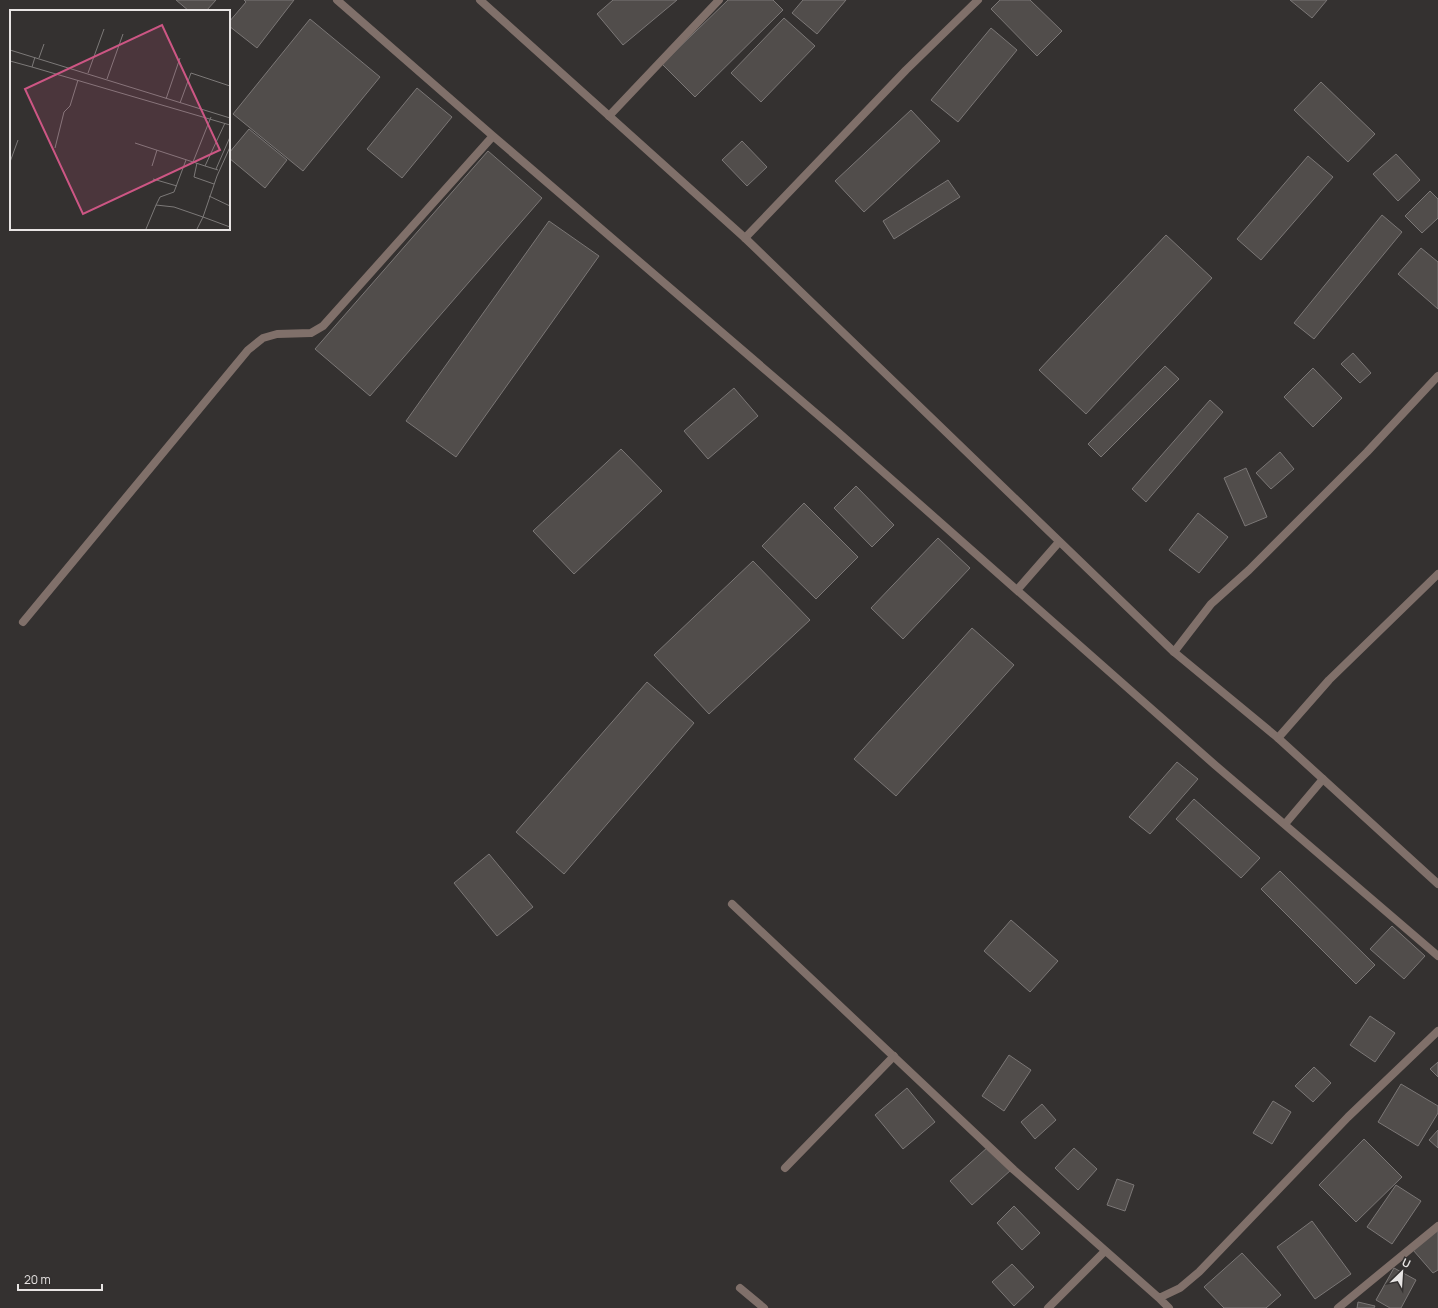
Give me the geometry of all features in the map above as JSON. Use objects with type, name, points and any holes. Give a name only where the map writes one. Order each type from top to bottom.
[{"type":"street","points":[[337,0],[839,433],[1215,765],[1438,956]]},
{"type":"street","points":[[480,0],[745,238],[1174,652],[1278,738],[1438,884]]},
{"type":"street","points":[[609,116],[719,0]]},
{"type":"street","points":[[745,238],[906,70],[978,0]]},
{"type":"street","points":[[23,622],[248,350],[263,338],[277,334],[311,333],[323,326],[493,136]]},
{"type":"street","points":[[1174,652],[1211,604],[1249,570],[1361,458],[1438,376]]},
{"type":"street","points":[[1017,590],[1060,542]]},
{"type":"street","points":[[1278,738],[1329,680],[1438,574]]},
{"type":"street","points":[[1285,824],[1323,780]]},
{"type":"street","points":[[732,904],[1014,1170],[1169,1308]]},
{"type":"street","points":[[1159,1298],[1180,1288],[1199,1272],[1348,1117],[1438,1031]]},
{"type":"street","points":[[785,1168],[894,1056]]},
{"type":"street","points":[[1338,1308],[1438,1226]]},
{"type":"street","points":[[1048,1308],[1105,1251]]},
{"type":"street","points":[[740,1288],[764,1308]]},
{"type":"building","points":[[176,0],[216,0],[207,10],[188,10]]},
{"type":"building","points":[[244,0],[294,0],[257,48],[230,27],[230,21],[246,2]]},
{"type":"building","points":[[613,0],[677,0],[623,45],[597,14]]},
{"type":"building","points":[[728,0],[773,0],[783,10],[695,97],[662,64]]},
{"type":"building","points":[[803,0],[846,0],[817,34],[792,13]]},
{"type":"building","points":[[1000,0],[1030,0],[1062,31],[1037,56],[991,9]]},
{"type":"building","points":[[1290,0],[1327,0],[1312,18]]},
{"type":"building","points":[[784,18],[815,46],[761,102],[731,73]]},
{"type":"building","points":[[310,19],[380,77],[303,171],[233,114]]},
{"type":"building","points":[[991,28],[1017,50],[958,122],[931,100]]},
{"type":"building","points":[[1321,82],[1375,134],[1348,162],[1294,110]]},
{"type":"building","points":[[417,88],[452,117],[402,178],[367,149]]},
{"type":"building","points":[[911,110],[940,141],[864,212],[835,181]]},
{"type":"building","points":[[249,129],[287,160],[265,188],[230,159],[230,152]]},
{"type":"building","points":[[742,141],[767,167],[747,186],[722,160]]},
{"type":"building","points":[[488,151],[542,198],[370,396],[315,349]]},
{"type":"building","points":[[1396,154],[1420,180],[1398,201],[1373,174]]},
{"type":"building","points":[[1308,156],[1333,177],[1261,260],[1237,239]]},
{"type":"building","points":[[948,180],[960,197],[894,239],[883,221]]},
{"type":"building","points":[[1430,191],[1438,199],[1438,218],[1422,233],[1405,216]]},
{"type":"building","points":[[1382,215],[1402,232],[1314,339],[1294,323]]},
{"type":"building","points":[[549,221],[599,256],[456,457],[406,421]]},
{"type":"building","points":[[1166,235],[1212,278],[1086,414],[1039,370]]},
{"type":"building","points":[[1421,248],[1438,262],[1438,309],[1398,274]]},
{"type":"building","points":[[1353,353],[1371,373],[1360,383],[1341,364]]},
{"type":"building","points":[[1165,366],[1179,379],[1101,457],[1088,444]]},
{"type":"building","points":[[1313,368],[1342,398],[1313,427],[1284,397]]},
{"type":"building","points":[[734,388],[758,416],[708,459],[684,431]]},
{"type":"building","points":[[1210,400],[1223,412],[1146,502],[1132,489]]},
{"type":"building","points":[[621,449],[662,491],[574,574],[533,531]]},
{"type":"building","points":[[1280,452],[1294,469],[1271,489],[1256,473]]},
{"type":"building","points":[[1246,468],[1267,517],[1245,526],[1224,478]]},
{"type":"building","points":[[856,486],[894,525],[872,547],[834,508]]},
{"type":"building","points":[[804,503],[858,557],[816,599],[762,546]]},
{"type":"building","points":[[1198,513],[1228,537],[1199,573],[1169,550]]},
{"type":"building","points":[[938,538],[970,568],[903,639],[871,608]]},
{"type":"building","points":[[753,561],[810,620],[709,714],[654,655]]},
{"type":"building","points":[[972,628],[1014,665],[896,796],[854,759]]},
{"type":"building","points":[[647,682],[694,723],[564,874],[516,832]]},
{"type":"building","points":[[1177,762],[1198,779],[1150,834],[1129,817]]},
{"type":"building","points":[[1194,799],[1260,858],[1241,878],[1176,819]]},
{"type":"building","points":[[489,854],[533,907],[497,936],[454,883]]},
{"type":"building","points":[[1280,871],[1375,965],[1356,984],[1261,889]]},
{"type":"building","points":[[1011,920],[1058,961],[1030,992],[984,951]]},
{"type":"building","points":[[1392,926],[1425,956],[1404,979],[1370,949]]},
{"type":"building","points":[[1370,1016],[1395,1033],[1375,1062],[1350,1045]]},
{"type":"building","points":[[1009,1055],[1031,1070],[1004,1111],[982,1096]]},
{"type":"building","points":[[1438,1062],[1438,1077],[1430,1069]]},
{"type":"building","points":[[1314,1067],[1331,1083],[1313,1102],[1295,1086]]},
{"type":"building","points":[[1401,1084],[1438,1106],[1438,1113],[1418,1146],[1378,1122]]},
{"type":"building","points":[[907,1088],[935,1122],[903,1149],[875,1115]]},
{"type":"building","points":[[1273,1101],[1291,1112],[1272,1144],[1253,1133]]},
{"type":"building","points":[[1042,1104],[1056,1120],[1035,1139],[1021,1122]]},
{"type":"building","points":[[1438,1130],[1438,1148],[1429,1140]]},
{"type":"building","points":[[1364,1139],[1402,1177],[1356,1222],[1319,1185]]},
{"type":"building","points":[[988,1147],[1011,1170],[972,1205],[950,1181]]},
{"type":"building","points":[[1074,1148],[1097,1169],[1078,1190],[1055,1168]]},
{"type":"building","points":[[1117,1179],[1134,1185],[1125,1211],[1107,1205]]},
{"type":"building","points":[[1396,1185],[1421,1201],[1392,1244],[1367,1227]]},
{"type":"building","points":[[1014,1206],[1040,1233],[1022,1250],[997,1223]]},
{"type":"building","points":[[1312,1221],[1351,1274],[1315,1299],[1277,1247]]},
{"type":"building","points":[[1438,1229],[1438,1270],[1433,1273],[1413,1250]]},
{"type":"building","points":[[1242,1253],[1281,1295],[1266,1308],[1224,1308],[1204,1287]]},
{"type":"building","points":[[1012,1264],[1034,1287],[1014,1306],[992,1282]]},
{"type":"building","points":[[1394,1268],[1416,1280],[1401,1308],[1390,1308],[1376,1300]]},
{"type":"building","points":[[1358,1302],[1375,1306],[1374,1308],[1357,1308]]}]
